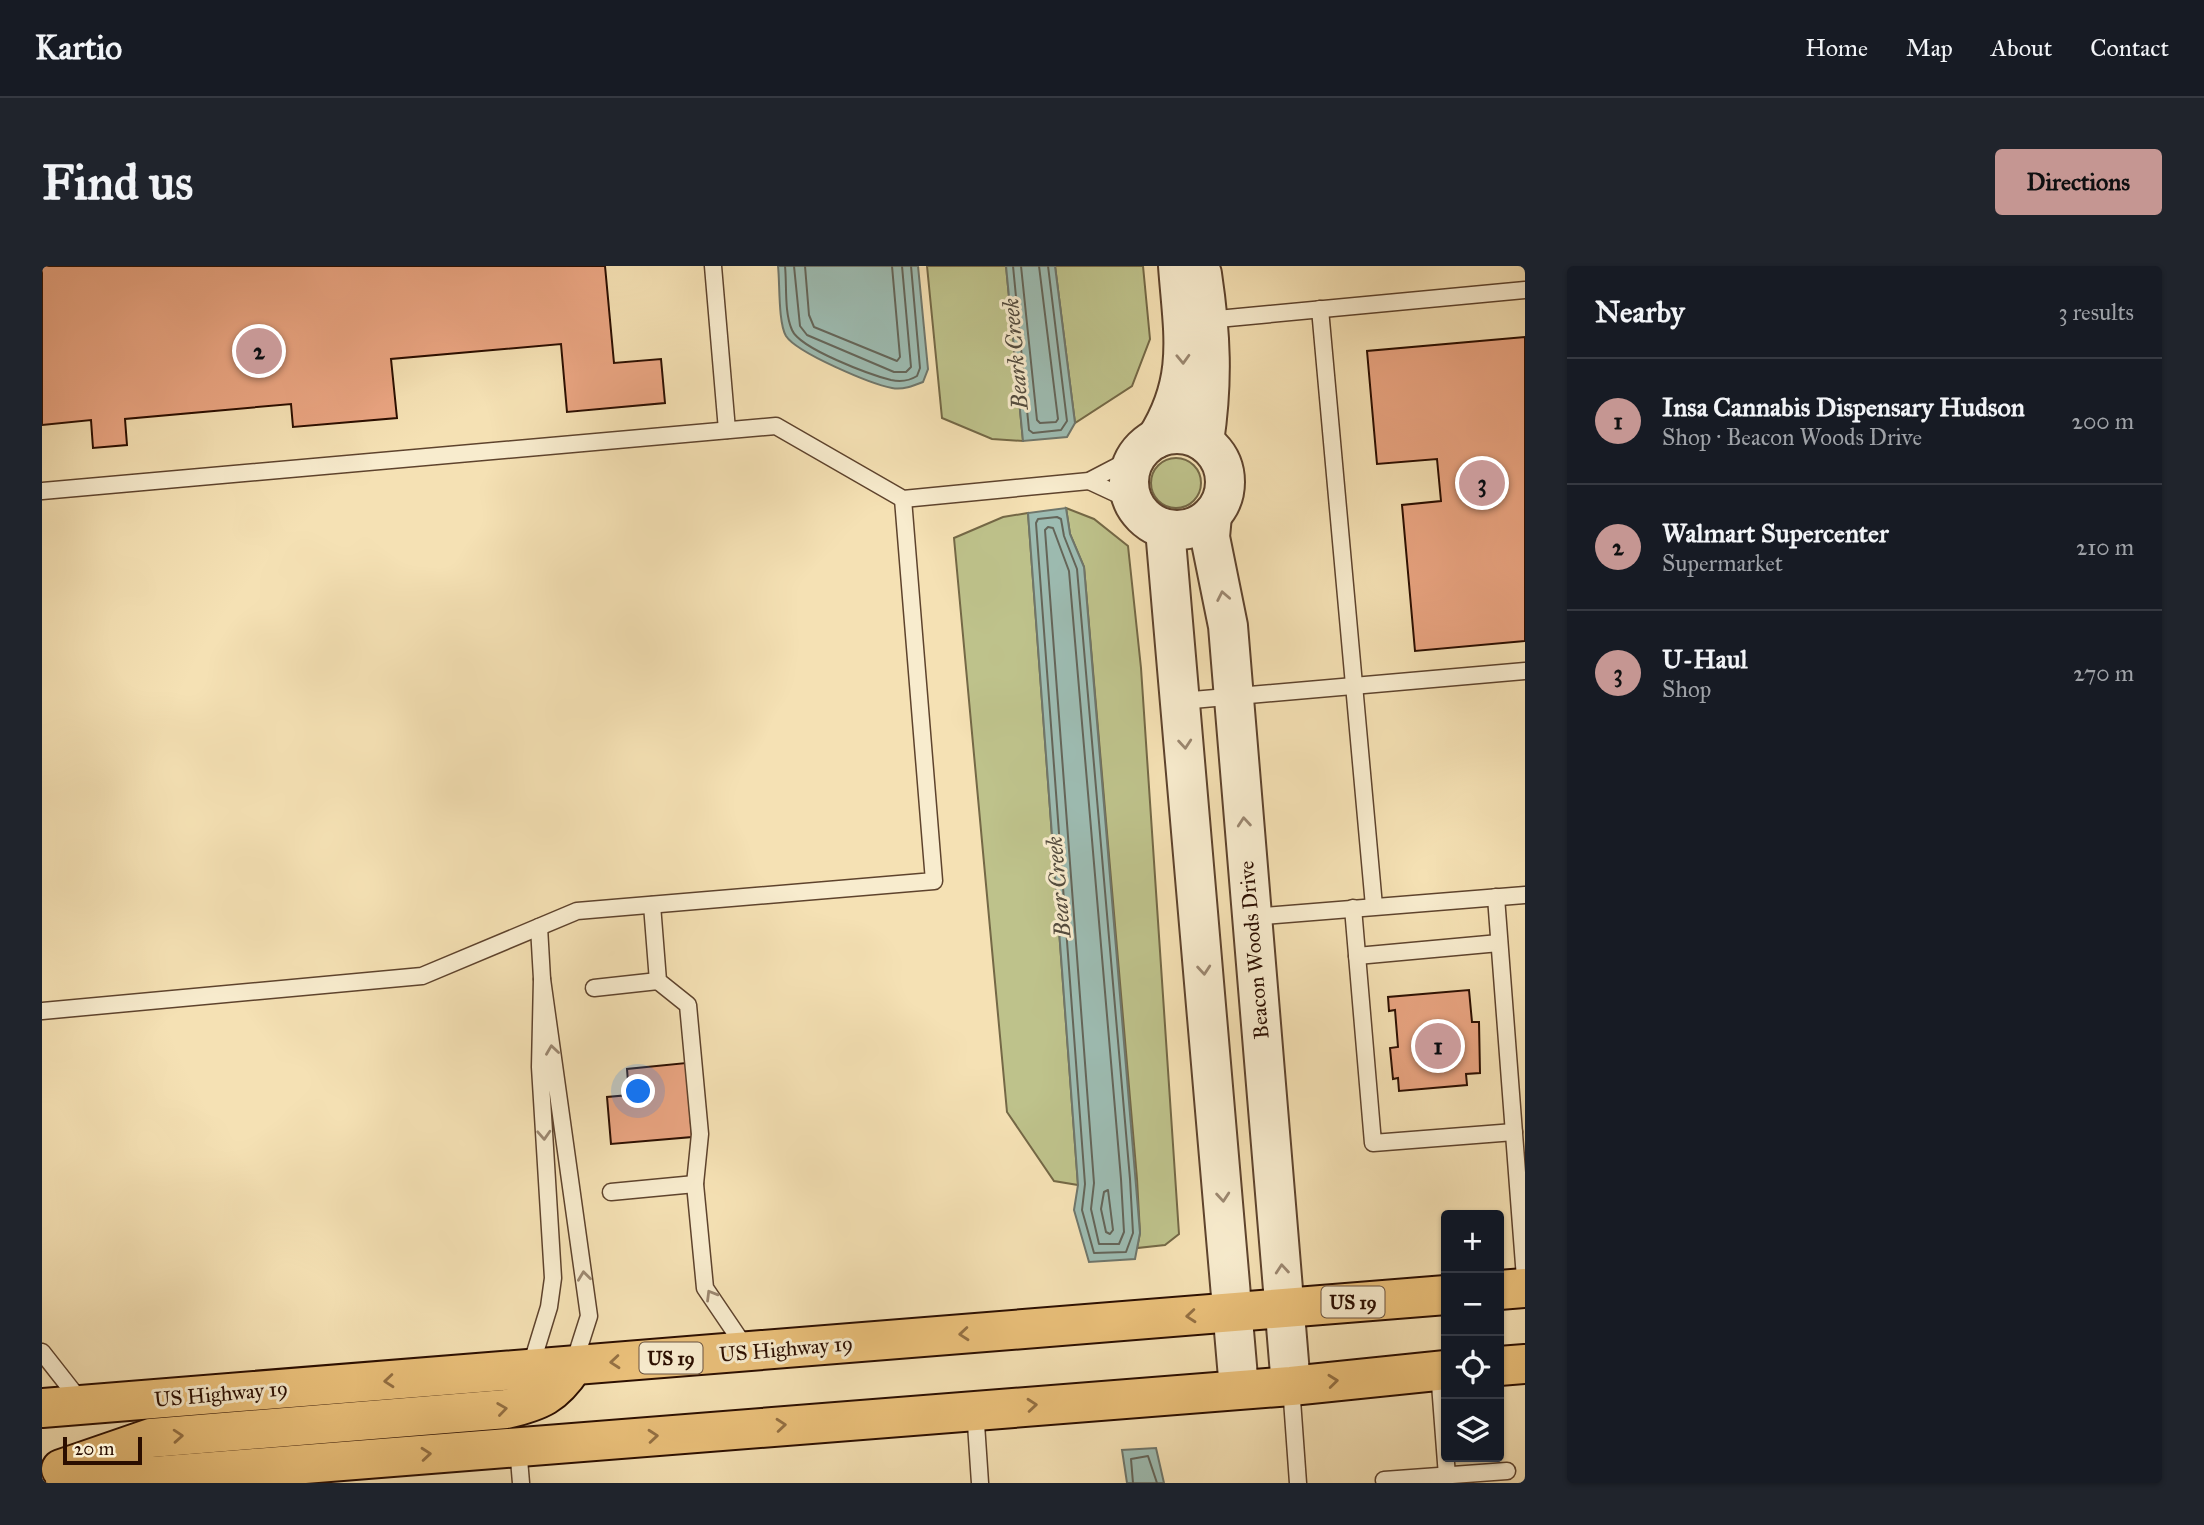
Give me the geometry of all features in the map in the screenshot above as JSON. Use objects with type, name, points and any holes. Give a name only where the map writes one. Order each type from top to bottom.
[{"type":"highway","points":[[1504,1290],[1525,1288]]},
{"type":"highway","name":"US Highway 19","points":[[42,1408],[1441,1294]]},
{"type":"highway","points":[[1504,1366],[1525,1364]]},
{"type":"highway","points":[[42,1475],[151,1438],[506,1409],[535,1402],[559,1387],[573,1366]]},
{"type":"highway","points":[[65,1483],[172,1479],[361,1465],[520,1465],[975,1409],[1441,1371]]},
{"type":"street","points":[[1146,447],[1175,434],[1203,442],[1210,400],[1212,347],[1195,320],[1178,266]]},
{"type":"street","points":[[1200,266],[1195,320],[1180,392],[1129,478],[1132,501],[1146,519],[1165,529],[1180,531],[1195,527],[1212,515]]},
{"type":"street","name":"Beacon Woods Drive","points":[[1203,442],[1215,452],[1225,480],[1223,495],[1212,515],[1210,537],[1223,592],[1234,696],[1291,1385]]},
{"type":"street","points":[[1165,529],[1239,1388]]},
{"type":"lane","points":[[713,266],[727,430]]},
{"type":"lane","points":[[1195,320],[1525,290]]},
{"type":"lane","points":[[1320,309],[1374,906]]},
{"type":"lane","points":[[42,491],[776,426],[903,499],[1089,481],[1146,447]]},
{"type":"lane","points":[[1089,481],[1132,501]]},
{"type":"lane","points":[[42,1011],[422,976],[577,911],[934,881],[903,499]]},
{"type":"lane","points":[[1181,701],[1525,671]]},
{"type":"lane","points":[[1251,917],[1525,895]]},
{"type":"lane","points":[[1496,897],[1525,1278]]},
{"type":"lane","points":[[652,905],[658,981]]},
{"type":"lane","points":[[1353,908],[1373,1143],[1514,1132]]},
{"type":"lane","points":[[530,1369],[549,1307],[552,1278],[540,1067],[542,979],[539,927]]},
{"type":"lane","points":[[1357,956],[1499,943]]},
{"type":"lane","points":[[542,979],[589,1317],[573,1366]]},
{"type":"lane","points":[[594,988],[658,981],[688,1005],[700,1134],[695,1184],[705,1288],[749,1352]]},
{"type":"lane","points":[[611,1192],[695,1184]]},
{"type":"lane","points":[[42,1352],[83,1405]]},
{"type":"lane","points":[[1291,1385],[1298,1483]]},
{"type":"lane","points":[[1444,1399],[1447,1476]]},
{"type":"lane","points":[[975,1409],[980,1483]]},
{"type":"lane","points":[[1384,1480],[1507,1471]]},
{"type":"green space","points":[[927,266],[1006,266],[1023,441],[992,439],[942,418]]},
{"type":"green space","points":[[1055,266],[1143,266],[1150,339],[1132,386],[1075,423]]},
{"type":"green space","points":[[1176,458],[1194,465],[1201,483],[1194,501],[1176,508],[1158,501],[1151,483],[1158,465]]},
{"type":"green space","points":[[1066,508],[1094,519],[1128,546],[1141,668],[1179,1234],[1165,1245],[1137,1248],[1140,1233],[1137,1179],[1084,567],[1070,534]]},
{"type":"green space","points":[[1028,513],[1078,1185],[1054,1181],[1007,1112],[954,538],[1003,517]]},
{"type":"water","points":[[778,266],[918,266],[928,369],[923,382],[900,388],[882,385],[835,367],[793,343],[783,330]]},
{"type":"water","name":"Beark Creek","points":[[1006,266],[1055,266],[1075,423],[1067,437],[1023,441]]},
{"type":"water","name":"Bear Creek","points":[[1066,508],[1070,534],[1084,567],[1140,1233],[1135,1259],[1089,1262],[1074,1210],[1078,1185],[1028,513]]},
{"type":"water","points":[[1156,1448],[1164,1483],[1127,1483],[1122,1450]]},
{"type":"building","points":[[42,266],[605,266],[614,363],[661,359],[665,403],[567,412],[561,344],[391,359],[397,418],[293,427],[291,404],[125,419],[127,445],[93,448],[91,420],[42,425]]},
{"type":"building","points":[[1525,337],[1525,641],[1415,651],[1402,505],[1441,501],[1437,459],[1377,464],[1367,351]]},
{"type":"building","points":[[1469,990],[1472,1022],[1479,1022],[1480,1073],[1466,1074],[1467,1085],[1399,1091],[1398,1078],[1393,1079],[1390,1048],[1398,1047],[1395,1010],[1389,1011],[1388,997]]},
{"type":"building","points":[[686,1063],[692,1137],[611,1144],[607,1097],[629,1095],[627,1069]]},
{"type":"place","name":"Walmart Supercenter","points":[[259,351]]},
{"type":"place","name":"U-Haul","points":[[1482,483]]},
{"type":"place","name":"Insa Cannabis Dispensary Hudson","points":[[1438,1046]]}]
